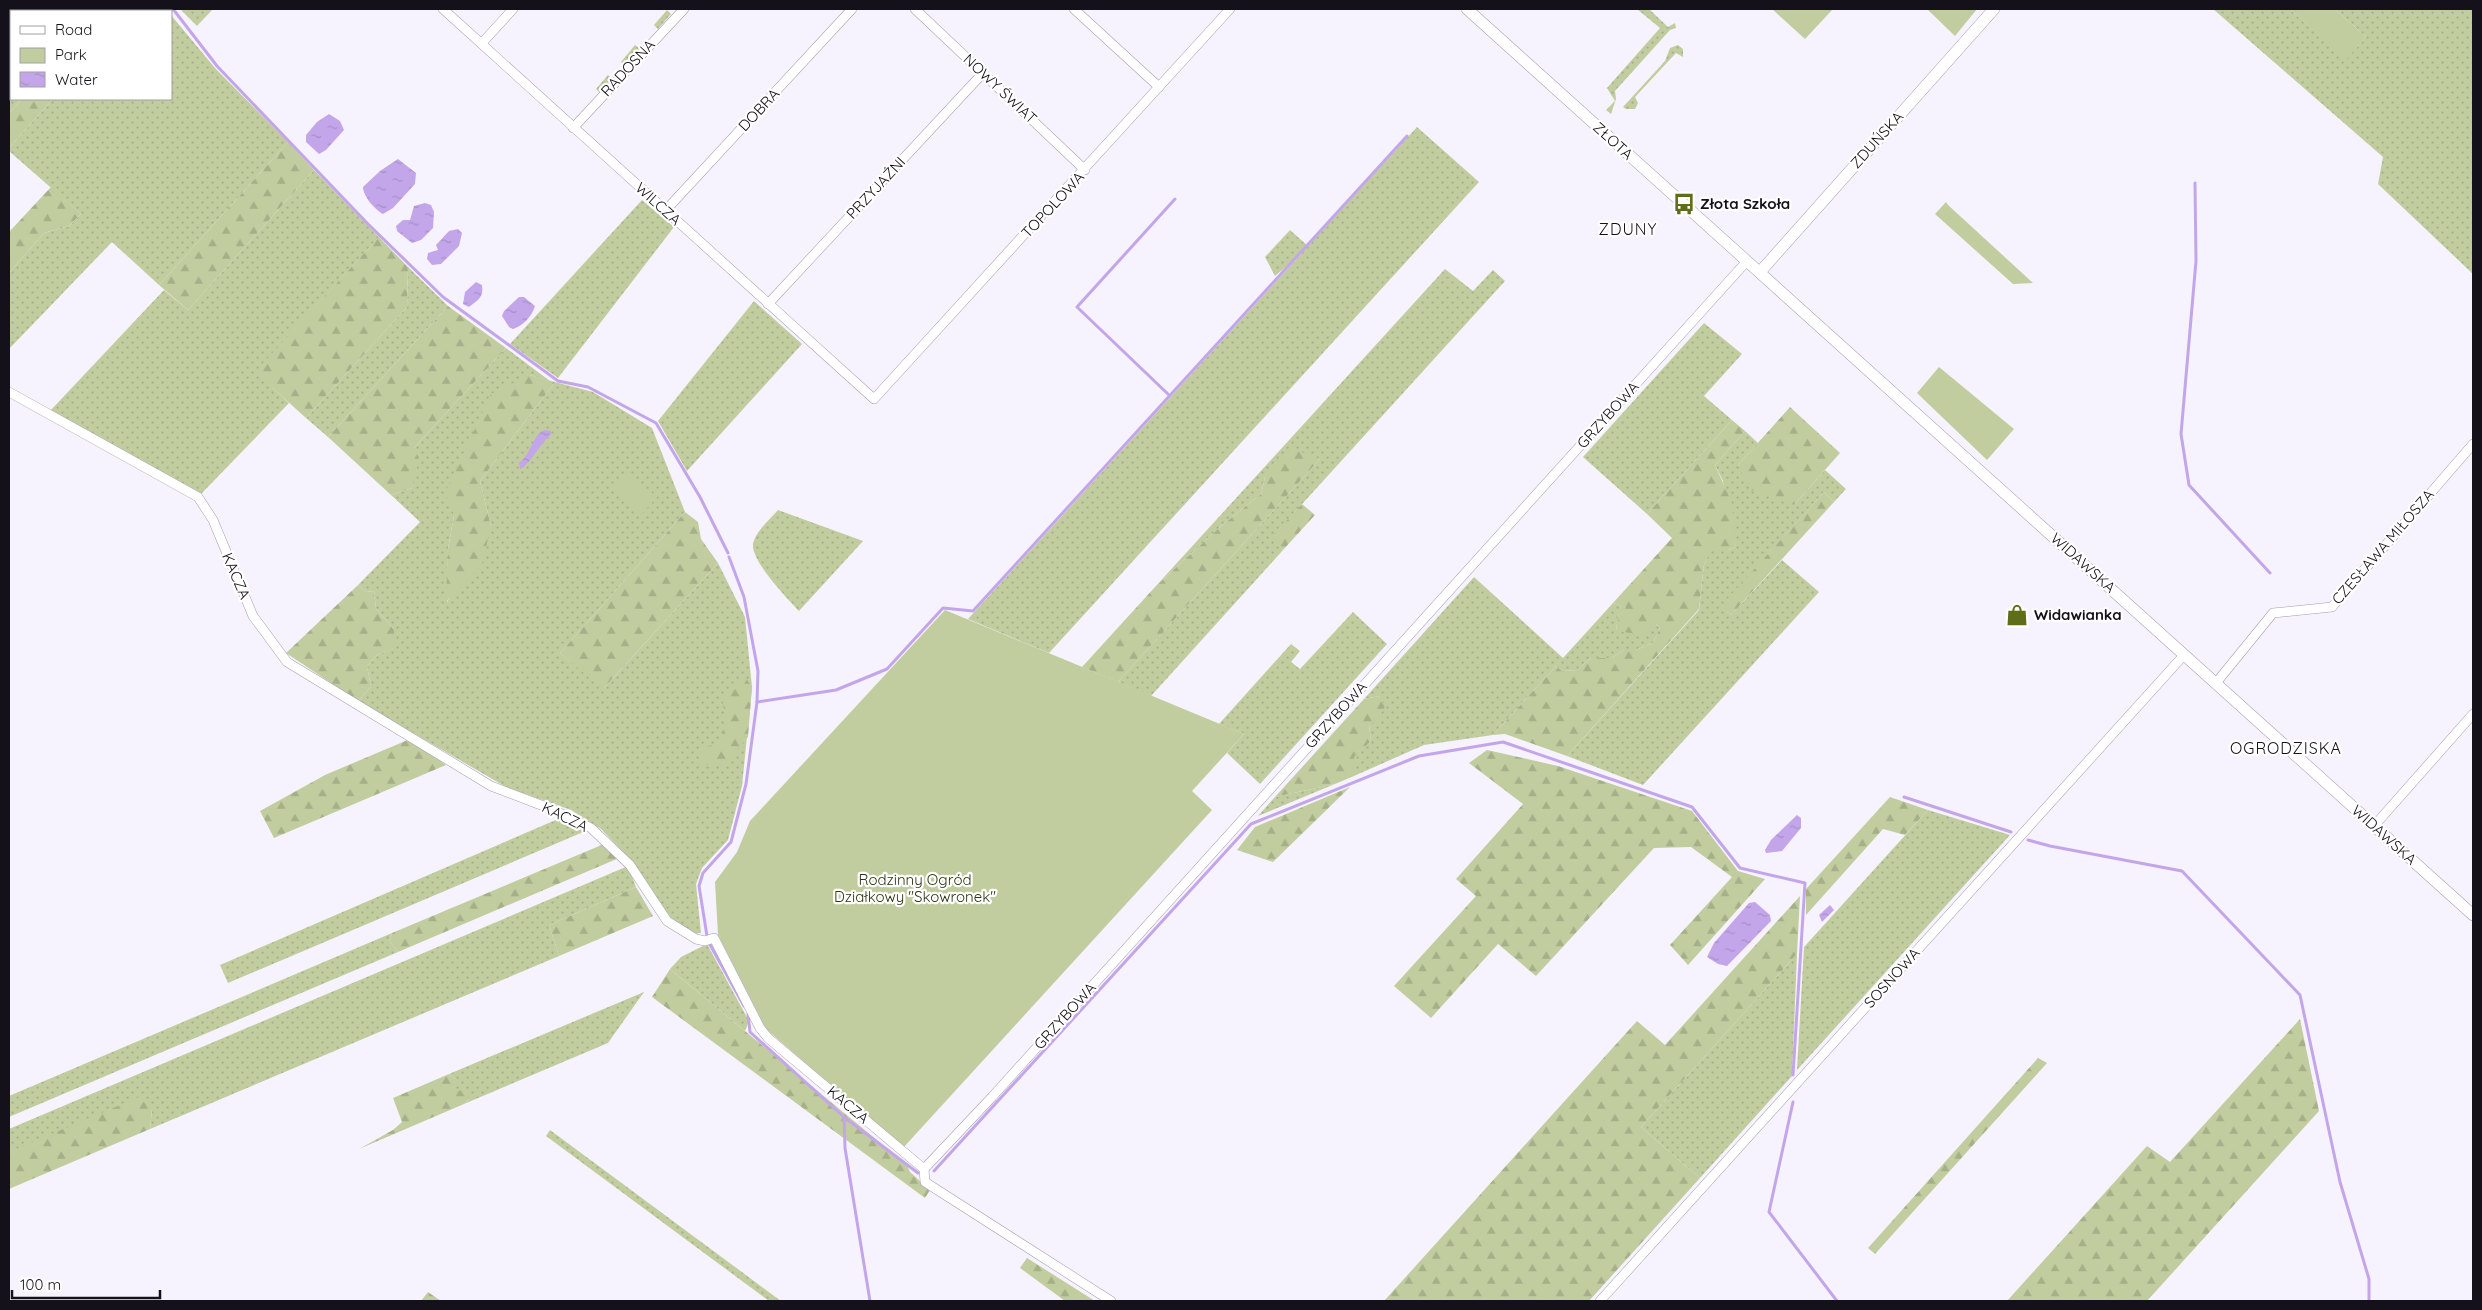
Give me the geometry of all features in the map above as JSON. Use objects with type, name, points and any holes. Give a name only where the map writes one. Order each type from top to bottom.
[{"type":"street","name":"WILCZA","points":[[443,9],[874,399]]},
{"type":"street","points":[[482,43],[513,9]]},
{"type":"street","name":"RADOSNA","points":[[573,128],[684,9]]},
{"type":"street","name":"DOBRA","points":[[666,211],[852,9]]},
{"type":"street","name":"NOWY ŚWIAT","points":[[914,9],[1085,170]]},
{"type":"street","points":[[1074,9],[1159,87]]},
{"type":"street","name":"TOPOLOWA","points":[[874,399],[1230,9]]},
{"type":"street","name":"ZŁOTA","points":[[1467,9],[1760,272]]},
{"type":"street","name":"ZDUŃSKA","points":[[1760,272],[1994,9]]},
{"type":"street","name":"PRZYJAŹNI","points":[[768,304],[983,74]]},
{"type":"street","name":"GRZYBOWA","points":[[924,1168],[992,1097],[1747,261]]},
{"type":"street","name":"WIDAWSKA","points":[[1760,272],[2473,915]]},
{"type":"street","name":"KACZA","points":[[9,392],[198,497],[213,520],[253,616],[287,662],[491,786],[554,810],[591,828],[630,866],[667,921],[696,939],[704,941],[714,938],[760,1028],[768,1038],[924,1168],[925,1182],[1111,1301]]},
{"type":"street","name":"CZESŁAWA MIŁOSZA","points":[[2216,683],[2273,613],[2332,607],[2473,444]]},
{"type":"street","name":"SOSNOWA","points":[[1600,1301],[2184,655]]},
{"type":"street","points":[[2374,826],[2473,714]]},
{"type":"green space","points":[[180,9],[213,9],[197,26]]},
{"type":"green space","points":[[1637,9],[1649,9],[1668,27],[1675,23],[1676,28],[1670,30],[1615,91],[1616,99],[1611,114],[1606,110],[1615,101],[1607,88],[1660,28]]},
{"type":"green space","points":[[1772,9],[1833,9],[1805,39]]},
{"type":"green space","points":[[1927,9],[1977,9],[1955,36]]},
{"type":"green space","points":[[2213,9],[2290,9],[2345,60],[2366,37],[2335,9],[2473,9],[2473,274],[2378,184],[2383,157]]},
{"type":"green space","points":[[2290,9],[2335,9],[2366,37],[2345,61]]},
{"type":"green space","points":[[667,10],[671,14],[658,29],[654,25]]},
{"type":"green space","points":[[172,16],[215,68],[288,142],[159,285],[112,242],[9,349],[9,273],[44,233],[69,226],[81,214],[9,151],[9,148],[52,100],[172,100]]},
{"type":"green space","points":[[635,45],[640,49],[625,65],[621,62]]},
{"type":"green space","points":[[1678,45],[1683,49],[1683,57],[1676,53],[1635,97],[1638,103],[1635,109],[1623,107],[1665,61],[1670,48]]},
{"type":"green space","points":[[608,75],[612,79],[600,93],[596,89]]},
{"type":"green space","points":[[10,76],[10,100],[21,100],[9,113]]},
{"type":"green space","points":[[21,100],[52,100],[9,148],[9,113]]},
{"type":"green space","points":[[1417,127],[1479,182],[1049,653],[968,619],[1303,252],[1275,276],[1265,257],[1290,230],[1308,246]]},
{"type":"green space","points":[[288,142],[314,170],[188,310],[159,285]]},
{"type":"green space","points":[[314,170],[379,237],[256,372],[289,403],[201,494],[50,411],[164,290],[188,310]]},
{"type":"green space","points":[[51,187],[81,214],[69,226],[44,233],[9,273],[9,232]]},
{"type":"green space","points":[[642,200],[674,227],[558,378],[510,344]]},
{"type":"green space","points":[[1946,202],[2033,283],[2013,284],[1935,214]]},
{"type":"green space","points":[[379,237],[408,267],[407,307],[306,418],[255,372]]},
{"type":"green space","points":[[408,267],[448,306],[328,437],[306,418],[407,307]]},
{"type":"green space","points":[[1445,269],[1473,291],[1493,270],[1505,281],[1273,536],[1283,550],[1151,696],[1118,682],[1320,459],[1265,477],[1261,494],[1221,526],[1155,587]]},
{"type":"green space","points":[[754,301],[802,344],[687,471],[658,421]]},
{"type":"green space","points":[[448,306],[506,348],[414,448],[419,458],[412,488],[391,495],[328,437]]},
{"type":"green space","points":[[1704,323],[1742,354],[1704,396],[1732,420],[1647,514],[1583,457]]},
{"type":"green space","points":[[506,348],[550,381],[530,375],[454,515],[448,549],[447,602],[491,526],[480,481],[555,382],[593,392],[652,428],[685,512],[560,653],[604,688],[718,563],[745,617],[752,687],[742,786],[728,840],[702,868],[696,884],[701,933],[692,934],[670,917],[634,863],[601,829],[571,810],[506,787],[358,701],[371,687],[367,666],[377,655],[393,648],[394,629],[376,609],[374,591],[366,592],[358,585],[420,522],[391,495],[412,488],[414,448]]},
{"type":"green space","points":[[1939,367],[2014,429],[1987,460],[1917,393]]},
{"type":"green space","points":[[530,375],[555,382],[480,481],[491,526],[482,564],[446,602],[448,549],[454,515],[445,493],[491,394]]},
{"type":"green space","points":[[1790,407],[1840,453],[1794,505],[1751,490],[1738,465]]},
{"type":"green space","points":[[1732,420],[1745,431],[1715,465],[1732,503],[1736,547],[1728,550],[1711,550],[1704,565],[1699,609],[1567,756],[1505,734],[1493,735],[1556,666],[1562,671],[1577,670],[1591,658],[1612,658],[1624,650],[1636,650],[1653,643],[1660,628],[1656,624],[1646,635],[1616,631],[1618,616],[1626,607],[1613,603],[1672,538],[1647,514]]},
{"type":"green space","points":[[1745,431],[1758,443],[1738,465],[1794,505],[1825,470],[1846,489],[1834,502],[1824,492],[1721,607],[1731,615],[1782,560],[1819,592],[1643,785],[1567,756],[1699,610],[1704,565],[1711,549],[1728,550],[1736,547],[1723,481],[1715,465]]},
{"type":"green space","points":[[1291,448],[1320,459],[1118,682],[1082,667],[1155,587],[1221,526],[1261,494],[1265,477]]},
{"type":"green space","points":[[627,472],[657,497],[642,514],[613,490]]},
{"type":"green space","points":[[1824,492],[1834,502],[1731,615],[1720,607]]},
{"type":"green space","points":[[1302,504],[1315,515],[1283,550],[1272,536]]},
{"type":"green space","points":[[778,510],[863,541],[799,611],[764,570],[754,551],[753,544],[757,534]]},
{"type":"green space","points":[[685,512],[698,522],[701,539],[718,563],[603,689],[560,653]]},
{"type":"green space","points":[[1474,577],[1563,658],[1613,603],[1627,607],[1618,616],[1616,631],[1655,623],[1660,628],[1653,643],[1636,650],[1624,650],[1612,658],[1591,658],[1577,670],[1562,671],[1556,666],[1493,735],[1424,745],[1354,776],[1353,757],[1371,741],[1369,725],[1380,696],[1364,699]]},
{"type":"green space","points":[[358,585],[366,592],[374,591],[376,609],[394,629],[394,648],[377,655],[367,666],[371,687],[358,701],[286,653]]},
{"type":"green space","name":"Rodzinny Ogród Działkowy \"Skowronek\"","points":[[945,610],[1244,734],[1192,791],[1212,810],[903,1148],[766,1029],[718,935],[715,882],[737,852],[750,821]]},
{"type":"green space","points":[[1353,612],[1387,644],[1260,784],[1227,753],[1244,734],[1219,724],[1291,644],[1300,651],[1291,662],[1300,669]]},
{"type":"green space","points":[[743,674],[752,687],[748,737],[724,764],[700,765],[702,748],[719,743],[726,721],[722,698]]},
{"type":"green space","points":[[1380,696],[1385,706],[1378,720],[1369,725],[1371,741],[1354,757],[1354,776],[1335,784],[1275,797],[1364,699]]},
{"type":"green space","points":[[410,739],[446,765],[274,838],[260,811],[325,775]]},
{"type":"green space","points":[[1487,750],[1558,766],[1692,811],[1738,871],[1765,879],[1688,965],[1670,945],[1732,877],[1691,847],[1654,848],[1536,976],[1498,944],[1431,1018],[1394,986],[1476,896],[1456,879],[1523,804],[1469,763]]},
{"type":"green space","points":[[1335,784],[1258,816],[1275,797]]},
{"type":"green space","points":[[1350,787],[1273,862],[1237,850],[1255,827]]},
{"type":"green space","points":[[1890,797],[1928,810],[1905,835],[1883,829],[1806,915],[1806,889]]},
{"type":"green space","points":[[1928,810],[2010,835],[1797,1070],[1804,947]]},
{"type":"green space","points":[[565,816],[588,830],[228,983],[220,965]]},
{"type":"green space","points":[[604,844],[619,858],[398,952],[390,942],[392,933]]},
{"type":"green space","points":[[628,866],[636,887],[549,925],[559,956],[150,1129],[152,1109],[9,1152],[9,1129]]},
{"type":"green space","points":[[636,887],[653,916],[559,956],[549,925]]},
{"type":"green space","points":[[1800,896],[1797,954],[1641,1127],[1700,1178],[1589,1301],[1384,1301],[1637,1021],[1665,1045]]},
{"type":"green space","points":[[392,933],[390,942],[398,952],[9,1117],[9,1096]]},
{"type":"green space","points":[[707,944],[749,1021],[745,1031],[670,969],[681,957]]},
{"type":"green space","points":[[1797,954],[1792,1076],[1700,1178],[1641,1127]]},
{"type":"green space","points":[[670,969],[907,1165],[910,1172],[930,1190],[925,1198],[652,997]]},
{"type":"green space","points":[[644,992],[608,1043],[464,1104],[469,1099],[454,1091],[455,1079],[449,1074]]},
{"type":"green space","points":[[2300,1019],[2319,1111],[2147,1301],[2007,1301],[2147,1146],[2170,1162]]},
{"type":"green space","points":[[2038,1058],[2047,1063],[1875,1254],[1868,1248]]},
{"type":"green space","points":[[449,1074],[455,1079],[455,1091],[467,1090],[469,1099],[464,1104],[359,1149],[393,1130],[402,1122],[393,1098]]},
{"type":"green space","points":[[139,1097],[152,1109],[150,1129],[9,1189],[9,1152]]},
{"type":"green space","points":[[550,1130],[781,1301],[769,1301],[546,1136]]},
{"type":"green space","points":[[1027,1258],[1095,1301],[1065,1301],[1020,1268]]},
{"type":"green space","points":[[428,1292],[441,1301],[421,1301]]},
{"type":"water","points":[[329,114],[340,121],[344,130],[326,150],[319,154],[306,142],[306,135],[317,122]]},
{"type":"water","points":[[398,159],[416,173],[415,184],[393,208],[383,214],[370,202],[363,187],[380,171]]},
{"type":"water","points":[[425,203],[431,205],[434,212],[433,228],[421,240],[412,243],[397,231],[396,226],[403,220],[410,220],[414,206]]},
{"type":"water","points":[[458,229],[462,233],[459,246],[441,264],[432,265],[427,259],[428,253],[438,250],[436,245],[449,231]]},
{"type":"water","points":[[476,282],[482,285],[482,293],[478,300],[469,307],[463,304],[465,292]]},
{"type":"water","points":[[519,297],[524,297],[535,306],[527,320],[513,329],[509,327],[502,316],[504,311]]},
{"type":"water","points":[[545,430],[551,431],[551,435],[527,464],[520,469],[519,463],[538,435]]},
{"type":"water","points":[[1797,815],[1801,818],[1801,828],[1782,851],[1766,853],[1765,850],[1771,840]]},
{"type":"water","points":[[1755,902],[1770,915],[1771,921],[1727,966],[1718,964],[1707,957],[1714,943],[1749,903]]},
{"type":"water","points":[[1830,905],[1834,910],[1822,922],[1819,915]]},
{"type":"waterway","points":[[173,9],[217,66],[368,224],[443,297],[558,381],[588,387],[656,423],[700,497],[728,553]]},
{"type":"waterway","points":[[757,702],[836,690],[887,669],[943,608],[973,611],[1407,136]]},
{"type":"waterway","points":[[2195,183],[2196,261],[2181,434],[2189,485],[2270,573]]},
{"type":"waterway","points":[[1169,395],[1077,307],[1175,199]]},
{"type":"waterway","points":[[707,936],[699,886],[703,873],[731,842],[746,784],[757,702],[758,671],[744,597],[729,557]]},
{"type":"waterway","points":[[934,1171],[1251,824],[1419,756],[1503,742],[1692,807],[1740,868],[1805,883],[1793,1075]]},
{"type":"waterway","points":[[1904,797],[2011,832]]},
{"type":"waterway","points":[[2028,840],[2050,846],[2182,871],[2300,995],[2340,1182],[2369,1279],[2369,1301]]},
{"type":"waterway","points":[[709,943],[744,1006]]},
{"type":"waterway","points":[[748,1014],[750,1032],[844,1117],[845,1148],[870,1301]]},
{"type":"waterway","points":[[1793,1102],[1769,1212],[1837,1301]]},
{"type":"waterway","points":[[844,1117],[918,1173]]},
{"type":"place","name":"Złota Szkoła","points":[[1684,204]]},
{"type":"place","name":"Widawianka","points":[[2017,615]]},
{"type":"district","name":"ZDUNY","points":[[1628,229]]},
{"type":"district","name":"OGRODZISKA","points":[[2286,748]]}]
